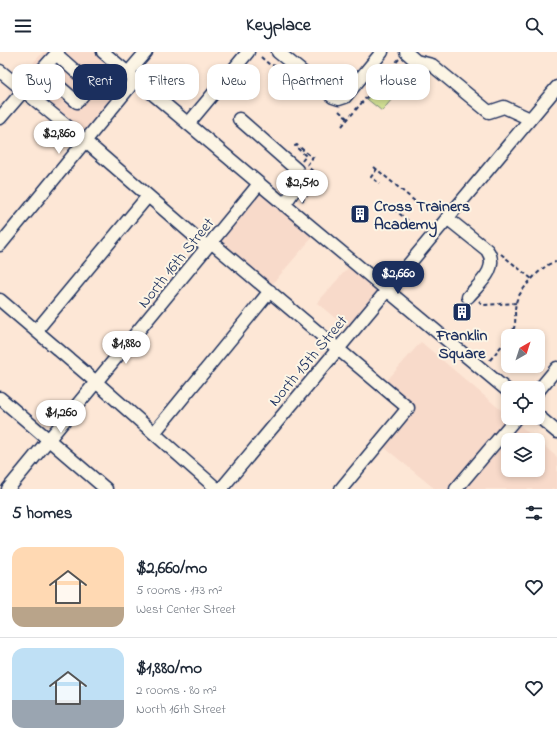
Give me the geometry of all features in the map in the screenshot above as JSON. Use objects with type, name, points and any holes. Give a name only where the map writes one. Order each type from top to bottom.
[{"type":"street","points":[[103,52],[501,385]]},
{"type":"street","points":[[0,245],[85,142],[132,76],[146,52]]},
{"type":"street","points":[[188,124],[248,52]]},
{"type":"street","points":[[278,52],[333,97],[339,99],[344,97],[382,52]]},
{"type":"street","points":[[403,55],[416,61],[432,65],[489,112],[504,108],[530,119]]},
{"type":"street","points":[[0,71],[12,80]]},
{"type":"street","name":"North 15th Street","points":[[221,489],[557,87]]},
{"type":"street","points":[[0,118],[15,100]]},
{"type":"street","points":[[36,100],[148,196],[270,291],[408,408],[341,489]]},
{"type":"street","points":[[239,119],[297,170],[300,182],[284,205]]},
{"type":"street","name":"North 16th Street","points":[[8,489],[259,184]]},
{"type":"street","points":[[36,331],[148,196]]},
{"type":"street","points":[[447,218],[487,250],[491,257],[491,266],[489,271],[469,295]]},
{"type":"street","points":[[154,433],[270,291]]},
{"type":"street","points":[[0,300],[96,382],[217,489]]},
{"type":"street","points":[[545,383],[557,368]]},
{"type":"street","points":[[0,398],[106,489]]},
{"type":"street","points":[[545,422],[557,432]]},
{"type":"street","points":[[456,489],[510,425]]},
{"type":"path","points":[[395,64],[403,55]]},
{"type":"path","points":[[342,126],[366,98]]},
{"type":"path","points":[[301,162],[306,156],[295,146],[297,145],[314,157],[306,166]]},
{"type":"path","points":[[374,167],[423,208]]},
{"type":"path","points":[[377,169],[371,176],[380,184]]},
{"type":"path","points":[[394,209],[420,231]]},
{"type":"path","points":[[513,329],[516,320],[517,299],[546,266],[557,262]]},
{"type":"path","points":[[469,295],[483,305],[516,303]]},
{"type":"path","points":[[490,360],[501,347]]},
{"type":"shaded area","points":[[43,52],[103,52],[118,64],[73,64],[73,100],[119,100],[85,141],[36,100],[65,100],[65,64],[32,64]]},
{"type":"shaded area","points":[[127,72],[135,78],[127,90]]},
{"type":"shaded area","points":[[259,184],[317,232],[268,289],[211,242]]},
{"type":"shaded area","points":[[353,262],[387,290],[352,332],[317,303]]},
{"type":"shaded area","points":[[421,342],[501,410],[501,425],[519,425],[529,433],[501,433],[501,477],[545,477],[545,447],[557,457],[557,489],[435,489],[379,443],[408,408],[382,386]]},
{"type":"green space","points":[[368,100],[391,100],[382,111]]},
{"type":"place","name":"Cross Trainers Academy","points":[[360,214]]},
{"type":"place","name":"Franklin Square","points":[[462,312]]}]
